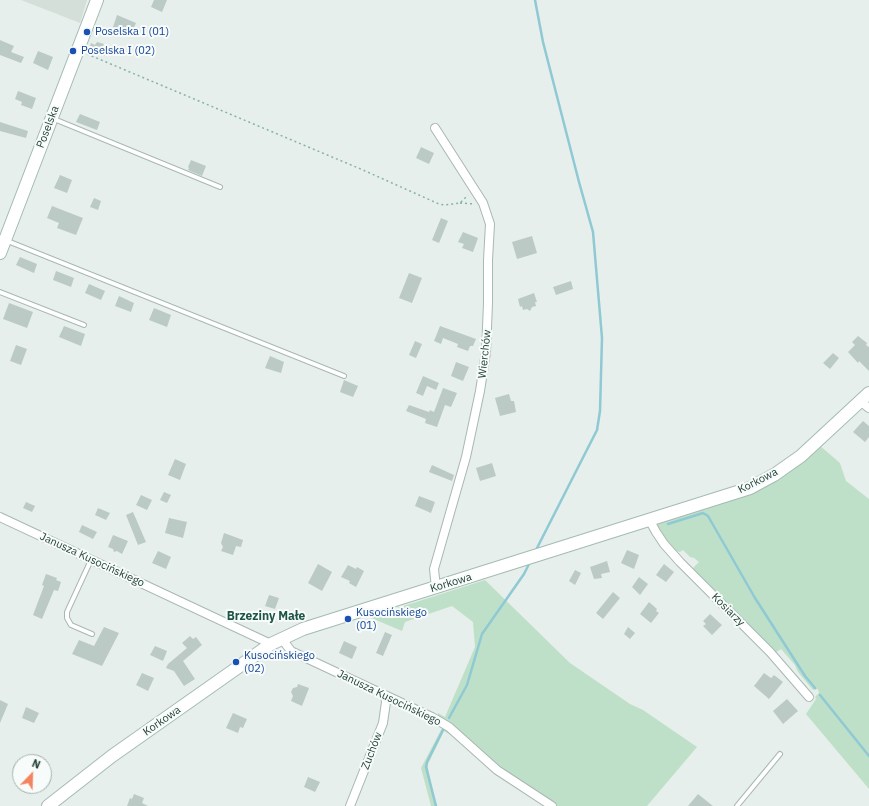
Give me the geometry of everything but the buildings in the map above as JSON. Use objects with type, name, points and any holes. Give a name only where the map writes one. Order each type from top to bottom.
[{"type":"street","name":"Poselska","points":[[0,253],[96,0]]},
{"type":"street","name":"Wierchów","points":[[436,128],[483,203],[490,224],[486,352],[480,391],[466,457],[434,569],[436,588]]},
{"type":"street","name":"Korkowa","points":[[48,806],[112,756],[277,641],[303,629],[650,521],[750,488],[774,475],[801,456],[866,401]]},
{"type":"street","name":"Janusza Kusocińskiego","points":[[0,517],[277,641],[291,651],[432,717],[450,727],[497,770],[552,806]]},
{"type":"street","name":"Kosiarzy","points":[[650,521],[664,544],[680,562],[770,652],[809,697]]},
{"type":"street","name":"Zuchów","points":[[350,806],[383,723],[386,702],[385,695]]},
{"type":"lane","points":[[51,118],[220,187]]},
{"type":"lane","points":[[5,240],[344,376]]},
{"type":"lane","points":[[0,292],[84,325]]},
{"type":"lane","points":[[91,559],[67,612],[67,618],[71,624],[92,634]]},
{"type":"lane","points":[[737,806],[780,754]]},
{"type":"path","points":[[78,50],[363,170],[439,204],[445,205],[460,203],[468,194],[470,183]]},
{"type":"shaded area","points":[[21,0],[87,0],[80,23]]},
{"type":"green space","points":[[819,445],[840,463],[846,481],[869,499],[869,789],[806,714],[816,699],[815,697],[819,693],[818,689],[813,690],[781,649],[775,653],[691,570],[699,562],[690,557],[683,550],[680,552],[676,551],[668,544],[659,531],[657,523],[708,507]]},
{"type":"green space","points":[[485,580],[570,663],[697,747],[647,806],[555,806],[499,769],[453,727],[438,716],[438,713],[445,717],[475,647],[473,622],[452,606],[405,622],[402,631],[369,617]]},
{"type":"green space","points":[[443,726],[462,742],[444,731],[428,764],[436,806],[431,806],[421,768]]},
{"type":"waterway","points":[[535,0],[543,42],[593,232],[602,338],[600,411],[597,430],[535,552]]},
{"type":"waterway","points":[[668,524],[703,513],[708,516],[755,598],[805,676],[815,688]]},
{"type":"waterway","points":[[449,718],[467,685],[482,634],[524,574],[530,562]]},
{"type":"waterway","points":[[820,695],[869,756]]},
{"type":"waterway","points":[[436,806],[426,767],[443,730]]},
{"type":"place","name":"Poselska I (01)","points":[[87,32]]},
{"type":"place","name":"Poselska I (02)","points":[[73,51]]},
{"type":"place","name":"Kusocińskiego (01)","points":[[348,619]]},
{"type":"place","name":"Kusocińskiego (02)","points":[[236,662]]},
{"type":"district","name":"Brzeziny Małe","points":[[266,617]]}]
